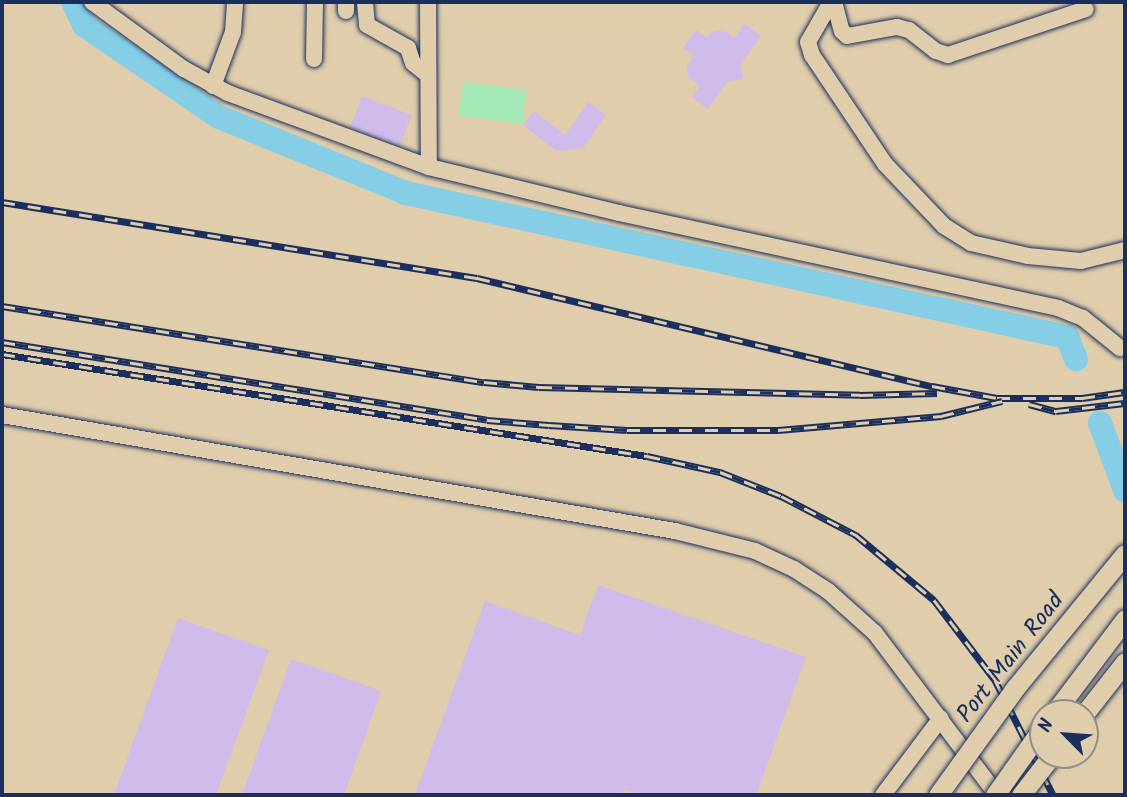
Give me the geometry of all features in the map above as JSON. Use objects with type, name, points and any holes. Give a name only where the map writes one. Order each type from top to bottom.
[{"type":"main road","name":"Port Main Road","points":[[938,795],[1016,687],[1125,554]]},
{"type":"main road","points":[[1065,699],[1125,619]]},
{"type":"main road","points":[[1096,699],[1125,662]]},
{"type":"main road","points":[[996,795],[1029,747]]},
{"type":"main road","points":[[1021,795],[1041,769]]},
{"type":"street","points":[[92,2],[184,69],[213,86],[281,114],[429,167],[594,207],[1058,308],[1083,317],[1120,348]]},
{"type":"street","points":[[213,86],[233,32],[235,2]]},
{"type":"street","points":[[314,59],[315,2]]},
{"type":"street","points":[[365,2],[367,25],[408,48],[413,63],[428,75]]},
{"type":"street","points":[[428,2],[429,167]]},
{"type":"street","points":[[833,2],[842,31],[847,36],[897,26],[909,30],[936,51],[948,55],[1086,9]]},
{"type":"street","points":[[833,2],[812,31],[808,41],[811,55],[885,164],[944,226],[971,243],[1028,256],[1082,261],[1125,250]]},
{"type":"street","points":[[2,415],[676,531],[755,551],[794,569],[858,615],[899,662],[996,795]]},
{"type":"street","points":[[883,795],[941,718]]},
{"type":"green space","points":[[463,82],[527,90],[522,124],[459,116]]},
{"type":"building","points":[[744,24],[761,36],[740,65],[743,79],[728,81],[708,109],[692,97],[700,86],[689,78],[687,66],[694,56],[683,48],[696,30],[707,38],[712,32],[723,30],[734,38]]},
{"type":"building","points":[[362,96],[411,115],[400,146],[350,127]]},
{"type":"building","points":[[588,102],[606,115],[583,148],[556,151],[523,125],[534,111],[565,135]]},
{"type":"building","points":[[598,585],[806,657],[756,795],[641,795],[624,789],[621,795],[415,795],[485,601],[580,635]]},
{"type":"building","points":[[178,618],[269,650],[216,795],[114,795]]},
{"type":"building","points":[[291,659],[381,691],[344,795],[242,795]]},
{"type":"waterway","points":[[73,2],[84,25],[219,117],[406,193],[1067,337],[1076,359]]},
{"type":"waterway","points":[[1100,423],[1125,490]]},
{"type":"railway","points":[[2,202],[477,278],[932,386],[997,398],[1082,398],[1125,392]]},
{"type":"railway","points":[[2,306],[484,382],[539,387],[860,395],[937,393]]},
{"type":"railway","points":[[2,342],[487,420],[627,430],[778,430],[941,416],[1002,401]]},
{"type":"railway","points":[[2,354],[647,456],[720,472],[781,496],[856,535],[934,600],[995,680],[1053,795]]},
{"type":"railway","points":[[1029,404],[1056,411],[1125,403]]}]
